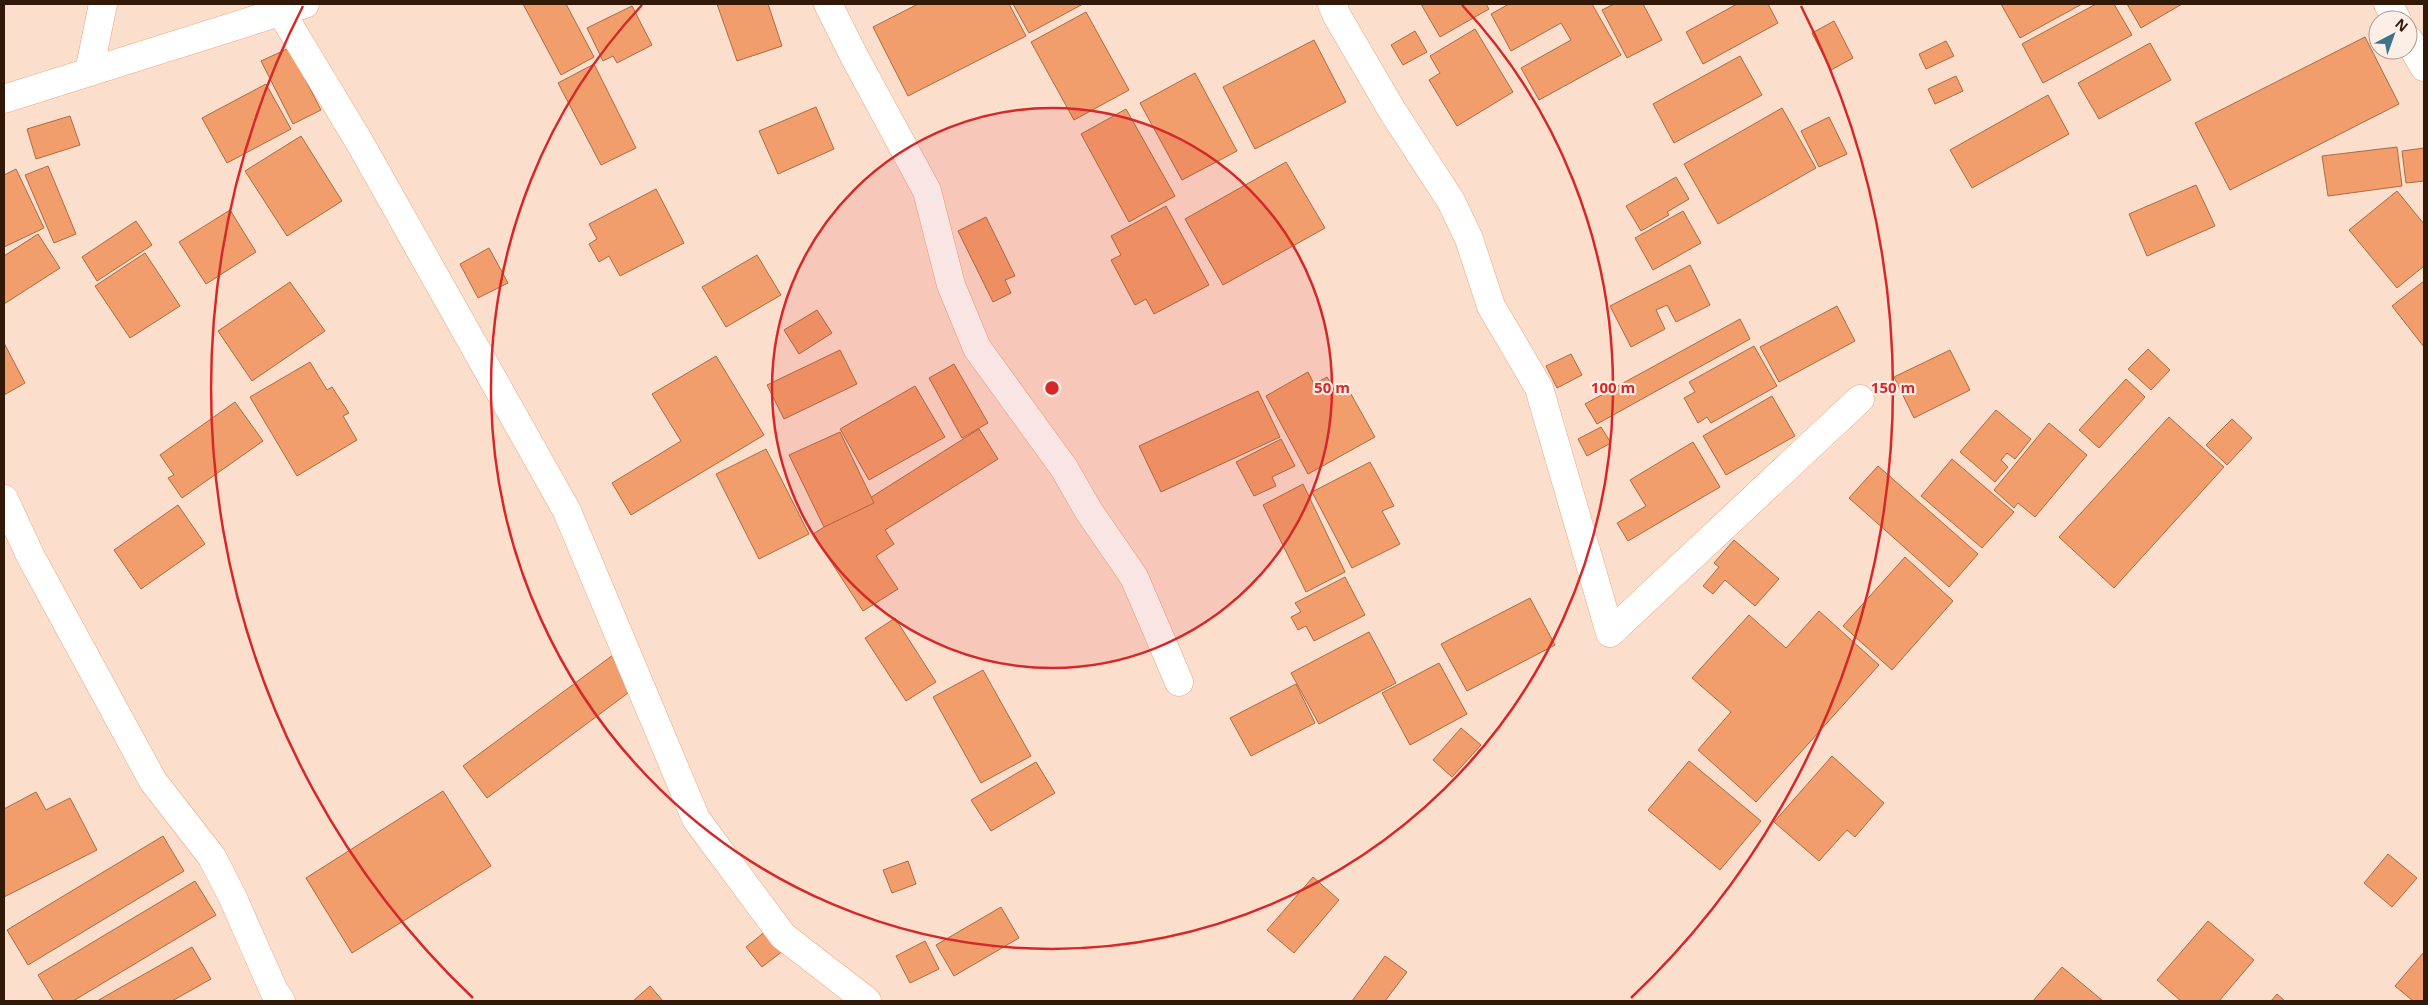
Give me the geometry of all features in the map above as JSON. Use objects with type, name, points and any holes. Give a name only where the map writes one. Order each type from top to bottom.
[{"type":"street","points":[[89,72],[103,4]]},
{"type":"street","points":[[828,4],[927,191],[951,285],[977,348],[1064,468],[1088,510],[1134,577],[1179,682]]},
{"type":"street","points":[[1332,4],[1337,16],[1393,112],[1451,201],[1469,239],[1491,306],[1539,388],[1610,632],[1860,399]]},
{"type":"street","points":[[4,99],[293,8],[360,143],[566,511],[696,819],[783,936],[867,1001]]},
{"type":"street","points":[[4,499],[32,557],[152,781],[212,856],[233,898],[274,991],[281,1001]]},
{"type":"building","points":[[523,4],[566,4],[594,57],[561,75]]},
{"type":"building","points":[[717,4],[768,4],[782,46],[737,61]]},
{"type":"building","points":[[918,4],[1009,4],[1026,36],[908,96],[873,27]]},
{"type":"building","points":[[1013,4],[1083,4],[1029,33]]},
{"type":"building","points":[[1421,4],[1486,4],[1489,9],[1440,37]]},
{"type":"building","points":[[1509,4],[1592,4],[1621,55],[1539,100],[1521,68],[1571,40],[1561,23],[1511,51],[1491,14]]},
{"type":"building","points":[[1614,4],[1643,4],[1662,40],[1627,58],[1602,10]]},
{"type":"building","points":[[1737,4],[1768,4],[1778,23],[1703,64],[1686,32]]},
{"type":"building","points":[[2001,4],[2082,4],[2020,38]]},
{"type":"building","points":[[2096,4],[2114,4],[2132,35],[2043,83],[2022,44]]},
{"type":"building","points":[[2127,4],[2182,4],[2141,28]]},
{"type":"building","points":[[632,6],[652,45],[617,63],[613,56],[603,61],[587,28]]},
{"type":"building","points":[[1086,12],[1129,90],[1074,120],[1031,42]]},
{"type":"building","points":[[1834,21],[1853,58],[1831,70],[1812,33]]},
{"type":"building","points":[[1475,29],[1513,92],[1457,126],[1429,80],[1440,73],[1430,56]]},
{"type":"building","points":[[1415,31],[1427,52],[1403,65],[1391,45]]},
{"type":"building","points":[[2365,37],[2368,43],[2368,60],[2377,60],[2399,104],[2230,190],[2195,123]]},
{"type":"building","points":[[1314,40],[1346,102],[1255,149],[1223,87]]},
{"type":"building","points":[[1946,41],[1954,56],[1926,69],[1919,54]]},
{"type":"building","points":[[2150,43],[2171,80],[2099,119],[2078,83]]},
{"type":"building","points":[[289,48],[321,110],[293,124],[261,61]]},
{"type":"building","points":[[1740,56],[1762,95],[1674,143],[1653,104]]},
{"type":"building","points":[[594,64],[636,148],[601,165],[558,83]]},
{"type":"building","points":[[1195,73],[1237,151],[1182,180],[1140,103]]},
{"type":"building","points":[[1956,76],[1963,91],[1935,104],[1928,89]]},
{"type":"building","points":[[266,84],[291,129],[227,163],[202,118]]},
{"type":"building","points":[[2048,95],[2069,134],[1972,188],[1950,150]]},
{"type":"building","points":[[816,107],[834,149],[778,174],[759,131]]},
{"type":"building","points":[[1782,108],[1816,168],[1718,224],[1684,164]]},
{"type":"building","points":[[1126,109],[1175,196],[1129,222],[1081,134]]},
{"type":"building","points":[[70,116],[80,145],[36,159],[27,129]]},
{"type":"building","points":[[1829,117],[1847,154],[1819,167],[1801,131]]},
{"type":"building","points":[[301,136],[342,201],[287,236],[245,171]]},
{"type":"building","points":[[2397,147],[2402,186],[2328,196],[2322,156]]},
{"type":"building","points":[[2424,148],[2424,181],[2406,183],[2402,151]]},
{"type":"building","points":[[1286,162],[1325,228],[1223,285],[1185,219]]},
{"type":"building","points":[[48,166],[76,234],[54,243],[25,175]]},
{"type":"building","points":[[16,169],[44,228],[4,247],[4,175]]},
{"type":"building","points":[[1676,177],[1689,199],[1667,212],[1669,215],[1641,231],[1626,206]]},
{"type":"building","points":[[2196,185],[2215,226],[2147,256],[2129,214]]},
{"type":"building","points":[[656,189],[684,243],[620,276],[609,256],[599,262],[589,244],[597,239],[589,224]]},
{"type":"building","points":[[2397,191],[2424,224],[2424,266],[2397,288],[2349,230]]},
{"type":"building","points":[[1166,206],[1209,285],[1154,314],[1146,299],[1135,305],[1111,260],[1121,255],[1111,236]]},
{"type":"building","points":[[230,210],[256,252],[206,284],[179,242]]},
{"type":"building","points":[[1683,211],[1701,243],[1653,270],[1635,238]]},
{"type":"building","points":[[986,217],[1015,276],[1005,280],[1011,293],[993,302],[958,231]]},
{"type":"building","points":[[136,221],[152,245],[97,281],[82,257]]},
{"type":"building","points":[[38,234],[60,268],[4,304],[4,256]]},
{"type":"building","points":[[489,248],[508,283],[478,298],[460,264]]},
{"type":"building","points":[[145,253],[180,306],[130,338],[95,286]]},
{"type":"building","points":[[757,255],[781,295],[726,327],[702,287]]},
{"type":"building","points":[[1690,265],[1710,305],[1676,322],[1667,305],[1656,310],[1665,329],[1631,347],[1610,306]]},
{"type":"building","points":[[2424,281],[2424,347],[2392,306]]},
{"type":"building","points":[[290,282],[325,331],[252,381],[218,331]]},
{"type":"building","points":[[1837,306],[1855,341],[1779,382],[1760,347]]},
{"type":"building","points":[[817,310],[832,333],[799,354],[784,330]]},
{"type":"building","points":[[1740,319],[1750,339],[1597,424],[1585,404]]},
{"type":"building","points":[[4,343],[25,383],[4,395]]},
{"type":"building","points":[[1754,346],[1777,386],[1711,423],[1707,417],[1698,423],[1684,398],[1695,392],[1689,382]]},
{"type":"building","points":[[2148,349],[2170,370],[2151,390],[2128,369]]},
{"type":"building","points":[[840,350],[857,384],[784,419],[767,385]]},
{"type":"building","points":[[1950,350],[1970,390],[1914,418],[1894,377]]},
{"type":"building","points":[[1571,354],[1582,375],[1557,388],[1546,366]]},
{"type":"building","points":[[716,356],[764,435],[631,515],[612,483],[681,441],[652,394]]},
{"type":"building","points":[[310,362],[327,390],[332,387],[349,413],[343,416],[357,440],[297,476],[250,397]]},
{"type":"building","points":[[954,364],[988,423],[962,438],[929,378]]},
{"type":"building","points":[[1308,372],[1314,384],[1327,377],[1336,393],[1347,387],[1375,437],[1308,474],[1266,396]]},
{"type":"building","points":[[2126,379],[2145,397],[2099,448],[2079,430]]},
{"type":"building","points":[[915,386],[945,437],[869,480],[840,429]]},
{"type":"building","points":[[1258,391],[1280,437],[1161,492],[1139,446]]},
{"type":"building","points":[[1772,396],[1795,436],[1726,475],[1703,436]]},
{"type":"building","points":[[235,402],[263,441],[182,498],[168,478],[174,475],[160,455]]},
{"type":"building","points":[[1996,410],[2031,439],[2015,459],[2007,453],[2001,460],[2008,467],[1995,482],[1960,452]]},
{"type":"building","points":[[2169,417],[2224,467],[2114,588],[2059,537]]},
{"type":"building","points":[[2232,419],[2252,438],[2227,465],[2206,445]]},
{"type":"building","points":[[2049,423],[2087,455],[2035,517],[2018,503],[2014,508],[1994,490]]},
{"type":"building","points":[[1601,427],[1611,443],[1587,456],[1578,439]]},
{"type":"building","points":[[979,429],[998,459],[885,530],[894,544],[876,556],[898,589],[863,611],[813,534]]},
{"type":"building","points":[[840,432],[874,503],[824,527],[789,455]]},
{"type":"building","points":[[1281,439],[1295,466],[1272,477],[1276,486],[1254,496],[1236,462]]},
{"type":"building","points":[[1693,442],[1720,487],[1628,541],[1617,523],[1646,506],[1630,480]]},
{"type":"building","points":[[766,449],[809,534],[759,559],[716,474]]},
{"type":"building","points":[[1952,459],[2014,512],[1982,548],[1921,496]]},
{"type":"building","points":[[1370,462],[1394,506],[1382,511],[1400,544],[1352,568],[1312,492]]},
{"type":"building","points":[[1878,466],[1978,554],[1949,587],[1849,498]]},
{"type":"building","points":[[1303,484],[1345,572],[1306,592],[1263,505]]},
{"type":"building","points":[[178,505],[205,544],[141,589],[114,550]]},
{"type":"building","points":[[1734,540],[1779,579],[1755,606],[1725,580],[1713,594],[1703,586],[1719,567],[1714,563]]},
{"type":"building","points":[[1905,557],[1953,601],[1892,670],[1843,626]]},
{"type":"building","points":[[1345,577],[1365,615],[1314,641],[1306,626],[1298,630],[1291,617],[1301,612],[1295,603]]},
{"type":"building","points":[[1530,598],[1555,645],[1467,691],[1441,644]]},
{"type":"building","points":[[1819,611],[1879,665],[1756,802],[1698,750],[1731,712],[1692,678],[1749,615],[1786,648]]},
{"type":"building","points":[[895,618],[936,682],[906,701],[865,638]]},
{"type":"building","points":[[1369,632],[1396,683],[1319,724],[1291,673]]},
{"type":"building","points":[[613,655],[636,687],[487,798],[463,766]]},
{"type":"building","points":[[1439,663],[1467,714],[1410,745],[1382,693]]},
{"type":"building","points":[[983,670],[1031,756],[981,783],[933,697]]},
{"type":"building","points":[[1296,684],[1315,723],[1251,756],[1230,718]]},
{"type":"building","points":[[1461,728],[1481,745],[1452,777],[1433,760]]},
{"type":"building","points":[[1832,756],[1884,803],[1855,837],[1847,830],[1819,861],[1774,822]]},
{"type":"building","points":[[1689,761],[1761,821],[1720,870],[1648,810]]},
{"type":"building","points":[[1036,762],[1055,793],[991,831],[971,800]]},
{"type":"building","points":[[443,791],[491,866],[352,953],[306,878]]},
{"type":"building","points":[[36,792],[46,810],[70,798],[97,850],[4,897],[4,809]]},
{"type":"building","points":[[163,836],[184,871],[28,965],[7,930]]},
{"type":"building","points":[[2388,854],[2417,878],[2392,907],[2364,883]]},
{"type":"building","points":[[908,861],[916,884],[892,893],[883,870]]},
{"type":"building","points":[[1313,877],[1339,900],[1294,953],[1267,930]]},
{"type":"building","points":[[195,881],[216,915],[73,1001],[54,1001],[38,975]]},
{"type":"building","points":[[1001,907],[1019,938],[954,976],[936,945]]},
{"type":"building","points":[[2208,921],[2254,960],[2219,1001],[2181,1001],[2157,980]]},
{"type":"building","points":[[772,926],[788,947],[762,967],[746,947]]},
{"type":"building","points":[[925,941],[939,969],[910,983],[896,956]]},
{"type":"building","points":[[192,947],[211,979],[172,1001],[97,1001]]},
{"type":"building","points":[[2424,952],[2424,1001],[2413,1001],[2395,986]]},
{"type":"building","points":[[1385,956],[1407,972],[1385,1001],[1352,1001]]},
{"type":"building","points":[[2062,967],[2103,1001],[2033,1001]]},
{"type":"building","points":[[650,986],[663,1001],[633,1001]]},
{"type":"building","points":[[2277,994],[2285,1001],[2271,1001]]}]
